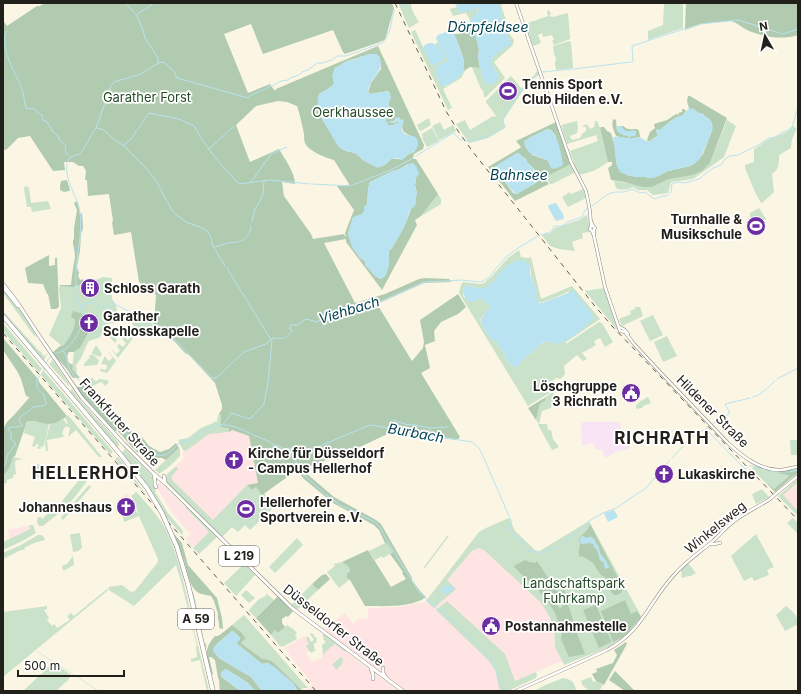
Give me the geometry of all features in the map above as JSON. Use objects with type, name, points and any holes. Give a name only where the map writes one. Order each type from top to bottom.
[{"type":"highway","name":"A 59","points":[[3,316],[42,364]]},
{"type":"highway","name":"A 59","points":[[3,320],[114,448],[146,488],[176,548],[212,691]]},
{"type":"main road","name":"Hildener Straße","points":[[516,3],[572,162],[586,192],[592,226],[590,229],[593,231],[605,287],[620,327],[620,331],[625,332],[659,371],[738,452],[749,460],[771,469],[780,470],[797,467]]},
{"type":"main road","name":"Frankfurter Straße","points":[[3,284],[17,302],[77,392],[114,434],[187,505]]},
{"type":"main road","name":"Frankfurter Straße","points":[[4,289],[33,326]]},
{"type":"main road","name":"Hildener Straße","points":[[620,327],[626,331],[630,338]]},
{"type":"main road","points":[[77,384],[77,392]]},
{"type":"main road","points":[[154,474],[156,487]]},
{"type":"main road","points":[[164,476],[166,484]]},
{"type":"main road","name":"Winkelsweg","points":[[516,691],[615,646],[627,637],[645,616],[671,578],[683,565],[720,535],[733,522],[745,513],[770,499],[798,476]]},
{"type":"main road","points":[[156,481],[159,478]]},
{"type":"main road","name":"Düsseldorfer Straße","points":[[187,505],[292,608],[403,691]]},
{"type":"main road","points":[[709,544],[720,544],[720,535],[714,535]]},
{"type":"main road","points":[[370,667],[373,674],[373,679]]},
{"type":"main road","points":[[383,668],[383,673],[387,679]]},
{"type":"shaded area","points":[[584,422],[620,422],[622,433],[631,448],[617,451],[605,458],[602,449],[596,450],[592,442],[582,446],[581,425]]},
{"type":"shaded area","points":[[232,430],[249,436],[258,484],[247,485],[213,521],[172,480],[172,476],[178,469],[176,466],[177,464],[183,460],[183,450],[186,451],[209,434]]},
{"type":"shaded area","points":[[798,479],[798,515],[780,496]]},
{"type":"shaded area","points":[[159,483],[209,532],[193,548],[186,539],[191,534],[172,512],[157,488]]},
{"type":"shaded area","points":[[127,493],[130,497],[121,506],[118,501]]},
{"type":"shaded area","points":[[29,525],[29,529],[10,539],[8,530]]},
{"type":"shaded area","points":[[481,548],[540,602],[552,623],[555,647],[562,661],[515,681],[502,691],[405,691],[323,629],[345,613],[353,624],[359,618],[368,619],[368,608],[399,607],[424,602],[433,596],[472,551]]},
{"type":"shaded area","points":[[305,636],[309,644],[309,651],[306,653],[312,662],[322,658],[322,653],[334,643],[399,691],[301,691],[304,689],[307,690],[313,685],[284,648]]},
{"type":"green space","name":"Garather Forst","points":[[45,3],[392,3],[394,8],[385,40],[345,54],[333,30],[263,54],[251,24],[224,34],[248,93],[270,84],[275,91],[276,89],[378,46],[424,145],[423,149],[414,154],[413,158],[416,159],[438,194],[421,216],[415,220],[417,225],[382,290],[346,242],[346,239],[324,243],[355,303],[385,294],[419,279],[449,279],[451,282],[424,283],[377,304],[412,361],[423,348],[424,342],[420,320],[458,294],[466,307],[458,314],[441,322],[434,331],[435,341],[425,345],[430,368],[421,373],[460,437],[457,440],[417,435],[396,430],[362,446],[293,473],[262,495],[256,487],[252,490],[247,485],[258,483],[249,436],[232,430],[229,432],[229,428],[221,427],[221,415],[219,414],[222,409],[222,405],[215,383],[189,355],[159,328],[160,327],[154,324],[156,295],[139,282],[131,232],[114,235],[109,194],[88,196],[87,180],[85,180],[86,171],[83,166],[79,166],[73,162],[64,162],[65,170],[53,171],[30,136],[18,138],[6,150],[3,149],[3,20],[7,26],[37,6]],"holes":[[[363,56],[379,56],[381,69],[371,83],[368,92],[371,94],[388,91],[391,97],[388,106],[390,112],[385,120],[389,126],[399,122],[392,122],[395,118],[401,120],[403,131],[417,139],[417,147],[414,152],[399,159],[392,158],[380,167],[370,164],[355,153],[346,151],[339,147],[321,117],[318,106],[319,94],[334,84],[333,74],[335,68],[348,61]],[[278,101],[287,102],[297,106],[307,146],[318,154],[334,160],[349,184],[337,186],[354,210],[345,233],[346,238],[344,234],[313,239],[284,196],[282,182],[295,184],[295,180],[279,149],[250,162],[236,125],[256,106]],[[408,164],[416,178],[415,185],[417,193],[405,225],[389,251],[389,264],[387,271],[381,279],[374,275],[366,266],[365,261],[357,254],[348,234],[353,218],[362,214],[366,208],[370,182]]]},
{"type":"green space","points":[[398,3],[411,3],[412,11],[419,22],[409,28]]},
{"type":"green space","points":[[498,3],[506,3],[501,5],[507,23],[507,28],[514,40],[513,45],[494,62],[505,78],[486,97],[484,97],[483,90],[481,89],[472,67],[480,68],[485,82],[497,72],[491,63],[491,59],[510,40],[503,30],[501,9]]},
{"type":"green space","points":[[664,3],[683,3],[683,28],[648,40],[648,31],[663,25]]},
{"type":"green space","points":[[686,3],[798,3],[798,35],[779,38],[761,35],[749,31],[730,21],[702,24],[685,30]]},
{"type":"green space","points":[[457,7],[459,12],[465,12],[479,7],[476,15],[470,20],[466,13],[453,16],[450,9]]},
{"type":"green space","points":[[549,10],[551,14],[549,16],[553,17],[568,13],[570,39],[554,45],[552,35],[543,37],[542,33],[538,35],[541,43],[533,46],[525,24],[548,16],[547,11]]},
{"type":"green space","points":[[471,28],[476,37],[479,49],[478,57],[480,68],[470,67],[464,71],[464,60],[454,34],[458,34]]},
{"type":"green space","points":[[415,30],[432,66],[445,58],[435,44],[438,42],[446,55],[448,59],[437,75],[445,86],[465,71],[461,78],[443,89],[452,108],[448,110],[411,32]]},
{"type":"green space","points":[[569,41],[571,42],[573,68],[556,70],[556,58],[553,46]]},
{"type":"green space","points":[[538,69],[540,74],[529,82],[503,120],[506,128],[503,125],[505,128],[488,138],[469,143],[456,124],[465,120],[470,130],[493,116],[496,116],[502,124],[486,101],[511,76],[522,89]]},
{"type":"green space","points":[[688,96],[727,118],[710,163],[702,171],[692,175],[669,179],[652,187],[643,187],[611,180],[608,168],[612,165],[612,162],[608,162],[601,127],[604,127],[611,133],[615,147],[617,166],[627,175],[650,178],[668,171],[694,164],[703,154],[711,133],[712,123],[703,114],[689,108],[687,101]]},
{"type":"green space","points":[[682,109],[686,111],[682,116],[673,119],[661,130],[656,130],[657,136],[650,141],[647,140],[650,132],[655,128],[654,124],[667,120],[676,114],[679,115],[678,113],[682,112]]},
{"type":"green space","points":[[429,118],[431,125],[421,131],[419,130],[417,125]]},
{"type":"green space","points":[[614,119],[616,120],[617,131],[630,137],[632,131],[628,132],[622,129],[621,126],[628,129],[637,129],[640,137],[628,139],[616,136],[612,122]]},
{"type":"green space","points":[[727,120],[736,126],[724,157],[693,179],[671,182],[668,193],[653,195],[647,190],[638,190],[633,187],[622,190],[616,188],[614,181],[652,187],[669,179],[682,176],[710,163]]},
{"type":"green space","points":[[577,121],[577,133],[570,136],[572,140],[580,138],[586,131],[586,127],[583,126],[587,124],[590,129],[594,127],[595,121],[597,121],[608,162],[596,170],[580,175],[576,169],[570,151],[598,141],[596,135],[567,144],[561,125]]},
{"type":"green space","points":[[440,122],[444,130],[453,125],[456,131],[439,140],[432,126]]},
{"type":"green space","points":[[556,122],[571,164],[544,178],[549,184],[515,201],[488,167],[520,148],[521,147],[516,141]],"holes":[[[548,129],[551,130],[556,136],[549,163],[547,160],[532,155],[529,138]],[[517,153],[526,159],[534,169],[539,180],[517,194],[513,193],[495,167]]]},
{"type":"green space","points":[[793,126],[797,129],[792,138],[791,148],[779,155],[778,166],[772,174],[774,192],[761,203],[755,192],[745,165],[754,162],[754,149],[767,140],[788,131]]},
{"type":"green space","points":[[432,128],[439,141],[427,147],[423,140],[422,134]]},
{"type":"green space","points":[[571,164],[575,172],[574,173],[550,184],[546,177]]},
{"type":"green space","points":[[67,180],[70,190],[64,192],[60,190],[61,181]]},
{"type":"green space","points":[[25,186],[30,188],[31,203],[48,201],[51,209],[32,212],[31,207],[27,207],[24,189]]},
{"type":"green space","points":[[583,189],[586,198],[568,207],[562,197],[570,192],[571,194]]},
{"type":"green space","points":[[438,194],[441,199],[441,204],[421,216]]},
{"type":"green space","points":[[77,201],[80,214],[82,213],[83,228],[77,267],[79,273],[78,276],[80,280],[83,279],[83,281],[80,285],[74,287],[60,286],[71,285],[75,257],[73,240],[77,210],[74,203]]},
{"type":"green space","points":[[759,208],[766,219],[758,222],[750,220],[750,213]]},
{"type":"green space","points":[[587,215],[590,226],[588,228],[590,232],[582,233],[583,238],[572,242],[575,251],[550,246],[542,235],[547,233],[549,234],[555,228],[579,220]]},
{"type":"green space","points":[[519,250],[521,257],[531,257],[541,299],[572,286],[600,319],[566,342],[566,344],[599,322],[602,323],[613,342],[605,347],[600,338],[594,341],[596,345],[582,353],[587,359],[583,361],[577,355],[564,366],[565,374],[560,379],[556,378],[551,382],[551,392],[528,406],[459,293],[463,282],[479,284],[484,283],[508,258]],"holes":[[[512,263],[528,264],[536,291],[535,296],[541,303],[569,291],[554,343],[548,341],[542,343],[516,367],[508,362],[505,354],[497,344],[497,341],[493,341],[485,331],[481,322],[480,319],[491,308],[490,304],[483,299],[464,298],[463,294],[464,287],[470,286],[486,288]]]},
{"type":"green space","points":[[49,255],[49,266],[55,265],[55,258],[57,258],[59,307],[56,309],[51,309],[48,294],[43,284],[28,283],[25,268]]},
{"type":"green space","points":[[103,277],[112,278],[112,299],[116,305],[117,317],[134,316],[160,327],[143,329],[138,332],[132,321],[106,325],[99,338],[88,342],[76,365],[77,374],[72,369],[74,352],[80,348],[91,328],[84,326],[83,314],[71,318],[75,319],[74,327],[63,347],[49,335],[61,308],[59,288],[60,286],[82,285],[86,280],[96,280]]},
{"type":"green space","points":[[604,288],[619,332],[585,291]]},
{"type":"green space","points":[[3,290],[22,312],[36,337],[3,293]]},
{"type":"green space","points":[[635,307],[640,307],[643,316],[622,326],[619,319],[631,314],[630,311],[635,309]]},
{"type":"green space","points":[[3,311],[44,356],[48,353],[44,362],[3,314]]},
{"type":"green space","points":[[73,311],[84,314],[84,326],[91,328],[80,348],[74,352],[69,352],[68,355],[69,363],[73,365],[72,369],[80,378],[72,377],[52,353],[60,346],[63,346],[71,334],[75,323],[75,319],[71,318]]},
{"type":"green space","points":[[653,315],[663,335],[650,341],[640,321]]},
{"type":"green space","points":[[3,323],[42,369],[39,373],[3,331]]},
{"type":"green space","points":[[125,327],[125,334],[122,332],[119,336],[116,335],[115,338],[117,340],[115,343],[109,334],[112,331],[122,330],[122,328]]},
{"type":"green space","points":[[134,330],[136,334],[118,358],[112,350],[116,354],[120,351],[117,346],[119,344],[123,347],[126,343],[122,339],[124,337],[128,340],[132,336],[127,332],[132,332]]},
{"type":"green space","points":[[667,336],[677,356],[663,362],[654,342]]},
{"type":"green space","points":[[3,338],[67,416],[55,423],[50,424],[32,421],[27,422],[15,456],[13,457],[7,472],[3,476],[3,429],[7,422],[29,397],[26,396],[17,371],[3,350]]},
{"type":"green space","points":[[95,346],[97,346],[102,354],[100,357],[91,354]]},
{"type":"green space","points":[[109,352],[116,361],[107,373],[100,371],[101,369],[106,370],[107,365],[101,364],[105,356],[108,361],[113,358]]},
{"type":"green space","points":[[89,355],[93,355],[99,360],[97,365],[84,366],[90,357]]},
{"type":"green space","points":[[53,360],[70,386],[49,364]]},
{"type":"green space","points":[[44,371],[113,452],[110,454],[41,375]]},
{"type":"green space","points":[[93,378],[95,381],[98,381],[98,379],[107,380],[109,382],[105,386],[102,382],[91,387],[85,380],[86,379],[88,381]]},
{"type":"green space","points":[[84,381],[97,399],[113,412],[127,429],[131,429],[134,437],[142,437],[149,446],[160,452],[169,449],[176,443],[179,448],[166,460],[162,458],[153,458],[150,455],[147,458],[143,454],[142,455],[137,452],[117,430],[114,432],[82,397],[77,387]]},
{"type":"green space","points":[[72,389],[118,442],[119,445],[117,447],[70,391]]},
{"type":"green space","points":[[551,393],[554,393],[551,408],[542,411],[539,424],[536,420],[540,404],[545,401],[546,397]]},
{"type":"green space","points":[[546,397],[545,401],[540,404],[536,420],[528,408]]},
{"type":"green space","points":[[648,397],[651,403],[643,406],[642,408],[636,409],[636,405],[639,402]]},
{"type":"green space","points":[[219,414],[221,414],[221,422],[229,428],[229,432],[209,434],[186,451],[183,450],[178,440],[188,438],[201,428],[216,421],[218,422],[217,420]]},
{"type":"green space","points":[[68,415],[102,457],[99,457],[76,430],[68,437],[70,428],[66,426],[62,434],[64,435],[63,437],[47,440],[48,451],[46,451],[45,444],[50,424],[63,419],[67,424],[68,423],[65,418]]},
{"type":"green space","points":[[29,421],[49,423],[43,447],[40,446],[41,448],[39,449],[37,448],[39,445],[36,444],[35,447],[32,446],[35,437],[24,433],[26,425]]},
{"type":"green space","points":[[547,424],[548,430],[551,430],[553,439],[559,447],[552,450],[538,425]]},
{"type":"green space","points":[[790,440],[798,440],[798,455],[791,455]]},
{"type":"green space","points":[[179,448],[180,456],[170,466],[159,474],[157,471],[154,471]]},
{"type":"green space","points":[[125,449],[152,476],[155,492],[168,513],[183,531],[182,535],[167,518],[147,485],[122,453]]},
{"type":"green space","points":[[13,457],[23,459],[16,460],[16,474],[13,475],[13,478],[7,480],[7,483],[3,484],[3,476],[10,467]]},
{"type":"green space","points":[[118,457],[132,475],[147,496],[115,459]]},
{"type":"green space","points":[[41,464],[41,476],[36,477],[32,465]]},
{"type":"green space","points":[[176,466],[178,469],[172,476],[172,480],[213,520],[247,485],[252,490],[256,487],[262,494],[264,493],[275,506],[250,530],[245,525],[238,532],[232,527],[222,537],[166,482],[165,480],[167,474]]},
{"type":"green space","points":[[760,466],[763,470],[766,469],[775,471],[789,476],[774,489],[752,469],[753,467]]},
{"type":"green space","points":[[86,469],[90,477],[74,498],[64,509],[43,526],[39,526],[37,522],[38,517],[41,517],[42,519],[51,511],[55,514],[53,510],[84,474]]},
{"type":"green space","points":[[798,469],[798,473],[775,492],[766,483],[774,489],[789,476],[777,473],[779,471]]},
{"type":"green space","points":[[304,471],[334,497],[381,524],[412,580],[426,597],[420,601],[405,605],[365,606],[350,580],[347,578],[347,573],[350,572],[349,567],[342,562],[368,550],[391,587],[406,579],[402,573],[403,572],[390,554],[393,552],[387,543],[385,543],[379,530],[374,525],[333,503],[299,473]]},
{"type":"green space","points":[[798,479],[798,482],[783,495],[798,511],[798,516],[778,496]]},
{"type":"green space","points":[[89,485],[91,487],[63,520],[61,518],[62,516]]},
{"type":"green space","points":[[762,489],[769,497],[756,504],[752,494]]},
{"type":"green space","points":[[136,492],[152,509],[165,528],[175,551],[209,691],[207,691],[200,660],[191,662],[191,659],[197,657],[197,646],[176,565],[134,606],[109,590],[108,587],[122,585],[131,592],[135,591],[158,562],[139,516],[124,522],[122,513],[135,509],[139,515],[131,496]]},
{"type":"green space","points":[[186,506],[217,537],[199,554],[193,548],[209,532],[185,507]]},
{"type":"green space","name":"Landschaftspark Fuhrkamp","points":[[509,518],[515,531],[538,552],[589,521],[641,616],[631,614],[624,600],[625,636],[604,649],[564,665],[555,647],[554,630],[550,618],[540,602],[484,550],[479,548],[472,551],[447,580],[456,589],[434,608],[426,601],[479,532]]},
{"type":"green space","points":[[793,518],[798,523],[798,534],[787,523]]},
{"type":"green space","points":[[590,524],[622,586],[623,589],[619,594],[614,595],[611,592],[606,578],[601,575],[593,563],[584,557],[579,556],[579,540],[581,537]],"holes":[[[582,536],[595,542],[599,547],[600,553],[607,562],[605,569],[604,563],[600,560],[597,550],[593,544],[580,542]]]},
{"type":"green space","points":[[33,525],[36,533],[3,550],[3,542],[30,529],[29,526]]},
{"type":"green space","points":[[80,533],[82,548],[73,552],[70,535]]},
{"type":"green space","points":[[174,534],[182,543],[188,565],[217,598],[223,629],[219,628],[218,614],[211,596],[197,592],[192,585]]},
{"type":"green space","points":[[756,534],[774,567],[767,570],[769,575],[754,581],[752,577],[744,581],[731,556]]},
{"type":"green space","points":[[38,535],[44,537],[45,540],[34,543],[24,548],[25,550],[21,550],[3,559],[3,553]]},
{"type":"green space","points":[[448,535],[449,536],[425,568],[424,567]]},
{"type":"green space","points":[[297,538],[303,545],[275,573],[269,567]]},
{"type":"green space","points":[[387,542],[393,552],[383,558],[382,556],[375,560],[369,551]]},
{"type":"green space","points":[[73,556],[74,565],[63,570],[62,566],[67,564]]},
{"type":"green space","points":[[525,560],[535,563],[537,561],[557,591],[564,590],[566,593],[557,604],[560,609],[567,601],[585,654],[569,657],[561,639],[562,632],[555,613],[546,598],[514,567]]},
{"type":"green space","points":[[342,562],[349,567],[350,572],[347,578],[349,580],[339,588],[327,572],[335,566],[334,564]]},
{"type":"green space","points":[[688,563],[696,573],[682,578],[681,570]]},
{"type":"green space","points":[[244,564],[255,575],[236,596],[224,583]]},
{"type":"green space","points":[[326,574],[330,579],[318,590],[312,584],[322,575]]},
{"type":"green space","points":[[312,584],[318,590],[297,610],[291,605]]},
{"type":"green space","points":[[191,588],[194,595],[204,642],[207,645],[205,650]]},
{"type":"green space","points":[[107,589],[107,591],[3,677],[3,612],[47,606],[47,609],[44,610],[49,618],[47,620],[52,626],[54,624],[57,628],[70,620],[67,616],[71,613],[74,616]]},
{"type":"green space","points":[[246,590],[255,598],[249,603],[241,595]]},
{"type":"green space","points":[[267,594],[274,600],[256,618],[249,610],[259,599]]},
{"type":"green space","points":[[278,596],[293,611],[288,617],[286,616],[282,619],[282,623],[285,627],[278,633],[275,630],[271,635],[256,618]]},
{"type":"green space","points":[[625,600],[631,614],[637,611],[641,617],[625,636],[613,642],[601,611]]},
{"type":"green space","points":[[447,601],[505,654],[515,681],[536,672],[536,678],[508,691],[500,691],[495,670],[488,660],[436,610]]},
{"type":"green space","points":[[596,605],[611,641],[599,648],[583,610]]},
{"type":"green space","points":[[786,606],[796,616],[798,624],[785,631],[776,615]]},
{"type":"green space","points":[[244,615],[308,688],[301,689],[272,661],[261,658],[241,643],[246,638],[232,625]]},
{"type":"green space","points":[[232,625],[246,638],[241,643],[261,658],[272,661],[302,690],[296,691],[297,690],[293,683],[268,663],[262,664],[236,643],[240,639],[238,635],[232,631],[217,644],[213,650],[219,658],[251,677],[262,691],[255,691],[248,683],[226,669],[221,676],[239,691],[220,691],[215,660],[209,657],[212,675],[207,659],[207,650],[215,636],[220,635]]},
{"type":"green space","points":[[287,625],[297,633],[295,635],[297,639],[282,647],[271,635],[275,630],[278,633]]},
{"type":"green space","points":[[312,633],[316,638],[318,638],[316,640],[317,643],[314,643],[314,648],[316,650],[311,653],[306,646],[309,644],[306,638],[308,636],[311,642],[314,640],[310,634]]},
{"type":"green space","points":[[324,634],[346,651],[345,652],[335,644],[324,653],[325,655],[323,654],[322,645],[326,642],[322,636]]},
{"type":"green space","points":[[626,642],[627,644],[604,685],[596,681],[592,674],[597,672],[596,669],[613,663],[617,655],[614,650]]},
{"type":"green space","points":[[37,651],[99,691],[98,691]]},
{"type":"green space","points":[[344,654],[341,657],[343,659],[342,664],[337,670],[332,665]]},
{"type":"green space","points":[[53,663],[71,675],[68,680],[56,691],[23,691]]},
{"type":"green space","points":[[615,671],[635,691],[625,691],[609,680]]},
{"type":"green space","points":[[591,677],[593,682],[596,681],[603,685],[599,691],[589,691],[584,687],[585,686],[583,686],[581,681]]},
{"type":"green space","points":[[563,678],[568,679],[575,685],[576,691],[534,691],[545,685]]},
{"type":"water","name":"Dörpfeldsee","points":[[455,3],[498,3],[500,6],[503,26],[511,44],[491,59],[498,80],[490,85],[485,83],[481,72],[478,57],[479,49],[476,37],[469,24],[470,20],[477,13],[479,8],[459,12]]},
{"type":"water","points":[[446,32],[454,34],[455,36],[464,60],[464,71],[454,81],[442,86],[436,71],[439,65],[447,61],[447,58],[436,38],[438,35]]},
{"type":"water","points":[[429,43],[435,44],[441,50],[445,58],[432,66],[423,48]]},
{"type":"water","name":"Oerkhaussee","points":[[369,54],[377,54],[381,65],[369,87],[368,92],[371,94],[389,91],[391,97],[388,104],[390,106],[389,110],[391,116],[385,120],[388,125],[391,126],[399,122],[392,123],[389,122],[390,121],[394,121],[397,117],[400,118],[400,120],[402,119],[404,121],[402,131],[406,135],[414,137],[418,140],[417,149],[407,155],[403,160],[392,158],[386,164],[377,168],[363,160],[355,153],[340,148],[321,117],[318,103],[319,94],[334,84],[332,76],[335,68],[347,61]]},
{"type":"water","points":[[689,108],[694,109],[698,113],[704,114],[713,125],[712,132],[710,133],[709,139],[700,159],[690,166],[668,171],[654,178],[637,177],[620,172],[617,166],[613,137],[640,137],[647,141],[651,141],[657,136],[656,130],[661,130],[673,119],[682,116]]},
{"type":"water","points":[[617,126],[621,126],[626,131],[636,131],[636,134],[635,136],[623,135],[617,131]]},
{"type":"water","points":[[548,129],[557,139],[563,163],[562,166],[554,169],[551,168],[547,160],[530,153],[526,148],[524,141]]},
{"type":"water","name":"Bahnsee","points":[[517,153],[525,159],[539,178],[528,188],[515,194],[495,167]]},
{"type":"water","points":[[411,163],[417,167],[419,172],[415,185],[417,193],[416,204],[410,211],[407,221],[396,242],[389,251],[389,262],[386,275],[383,278],[380,278],[375,276],[366,266],[365,261],[359,258],[353,249],[348,234],[353,217],[362,214],[364,207],[367,204],[370,182]]},
{"type":"water","points":[[555,203],[564,216],[563,219],[556,221],[548,207],[549,205]]},
{"type":"water","points":[[520,260],[529,264],[531,278],[536,289],[536,296],[539,303],[543,303],[574,291],[594,318],[574,336],[564,342],[557,344],[549,341],[543,342],[516,368],[510,364],[500,346],[497,344],[497,341],[493,341],[483,327],[481,318],[486,311],[489,310],[490,304],[485,303],[483,299],[470,302],[465,297],[463,292],[464,287],[470,286],[486,288],[489,284],[495,281],[505,268]]},
{"type":"water","points":[[725,419],[730,424],[723,429],[718,424]]},
{"type":"water","points":[[614,510],[618,517],[608,522],[604,513]]},
{"type":"water","points":[[582,536],[587,538],[591,537],[594,539],[600,553],[610,567],[605,569],[604,563],[600,560],[597,550],[593,544],[581,544],[580,539]]},
{"type":"water","points":[[446,585],[454,588],[447,595],[441,590]]},
{"type":"water","points":[[232,631],[237,634],[240,639],[236,643],[262,664],[268,663],[273,666],[293,683],[296,691],[262,691],[251,677],[219,658],[213,650],[214,647]]},
{"type":"water","points":[[225,669],[248,683],[255,691],[239,691],[221,676],[221,672]]},
{"type":"waterway","points":[[126,3],[137,16],[145,38],[158,58],[158,63]]},
{"type":"waterway","points":[[137,15],[154,3]]},
{"type":"waterway","points":[[401,7],[404,3]]},
{"type":"waterway","points":[[46,364],[50,357],[70,345],[76,337],[83,322],[77,294],[76,278],[81,223],[79,207],[67,175],[67,163],[70,157],[79,154],[86,146],[96,128],[111,86],[114,82],[141,74],[158,63],[163,62],[174,71],[177,78],[248,98],[252,94],[266,89],[269,86],[299,75],[317,63],[332,60],[337,56],[346,56],[382,43],[389,32],[395,10]]},
{"type":"waterway","points":[[685,29],[700,24],[738,20],[783,34],[798,29]]},
{"type":"waterway","points":[[633,62],[632,46],[684,29]]},
{"type":"waterway","points":[[6,31],[6,52],[22,89],[26,108],[33,108],[37,111],[37,113],[42,115],[43,120],[46,121],[52,131],[58,136],[66,147],[65,150],[67,155]]},
{"type":"waterway","points":[[574,69],[631,62]]},
{"type":"waterway","points":[[542,72],[573,69]]},
{"type":"waterway","points":[[505,126],[503,121],[506,113],[528,81],[539,73]]},
{"type":"waterway","name":"Viehbach","points":[[592,206],[608,194],[624,192],[632,189],[643,193],[645,192],[654,199],[667,196],[671,192],[673,183],[685,183],[699,179],[713,168],[721,165],[725,159],[730,156],[738,155],[769,138],[773,138],[788,130],[792,127],[798,108]]},
{"type":"waterway","points":[[138,129],[149,113],[179,119],[194,126],[217,160],[239,184],[270,180],[310,184]]},
{"type":"waterway","points":[[209,149],[234,126]]},
{"type":"waterway","points":[[466,141],[481,139],[504,127]]},
{"type":"waterway","points":[[97,128],[104,130],[124,146],[146,168],[157,182],[176,215],[186,222],[207,231],[210,235],[213,246],[225,266]]},
{"type":"waterway","points":[[123,146],[132,138],[137,130]]},
{"type":"waterway","points":[[416,156],[453,133],[460,140],[462,140]]},
{"type":"waterway","points":[[251,182],[271,154],[287,147]]},
{"type":"waterway","points":[[312,184],[350,186],[393,169],[413,158]]},
{"type":"waterway","points":[[252,221],[255,209],[263,193],[264,181]]},
{"type":"waterway","name":"Viehbach","points":[[541,234],[543,235],[549,232],[554,226],[562,226],[582,217],[585,210],[588,208]]},
{"type":"waterway","points":[[215,247],[244,240],[248,235],[251,226]]},
{"type":"waterway","name":"Viehbach","points":[[81,309],[84,303],[87,304],[94,302],[104,309],[109,304],[113,303],[163,328],[212,378],[216,378],[244,352],[266,344],[273,338],[286,337],[292,331],[289,329],[291,325],[297,325],[306,319],[318,322],[327,317],[328,314],[353,310],[355,308],[377,303],[424,282],[463,280],[478,282],[483,281],[488,278],[506,257],[538,236]]},
{"type":"waterway","points":[[227,268],[271,340]]},
{"type":"waterway","points":[[223,424],[231,413],[250,419],[264,404],[268,383],[272,340]]},
{"type":"waterway","points":[[63,351],[70,371],[87,388],[97,403],[116,420],[130,437],[143,448],[157,455],[165,455],[180,443],[192,439],[204,430],[217,425],[229,425],[241,429],[267,440],[274,445],[277,445],[292,455],[303,474],[325,494],[340,505],[375,522],[380,527],[419,592],[455,622],[492,660],[498,672],[502,691]]},
{"type":"waterway","points":[[3,468],[8,454],[16,444],[11,439],[11,433],[8,428],[22,426],[19,421],[21,416],[33,407],[43,406],[46,404],[44,395],[37,388],[36,380],[42,374],[45,367]]},
{"type":"waterway","name":"Burbach","points":[[777,379],[798,368]]},
{"type":"waterway","name":"Burbach","points":[[753,397],[762,393],[775,381]]},
{"type":"waterway","name":"Burbach","points":[[713,424],[729,414],[725,404],[750,398]]},
{"type":"waterway","points":[[393,420],[408,425],[410,424],[430,428]]},
{"type":"waterway","name":"Burbach","points":[[283,449],[292,448],[303,453],[370,425],[418,435],[472,442],[479,448],[509,516]]},
{"type":"waterway","points":[[427,435],[431,428],[448,427]]},
{"type":"waterway","name":"Burbach","points":[[672,458],[693,435],[708,428]]},
{"type":"waterway","points":[[706,429],[745,469],[747,468]]},
{"type":"waterway","name":"Burbach","points":[[510,518],[512,522],[510,527],[516,538],[523,542],[526,548],[531,552],[537,551],[542,553],[561,546],[567,539],[587,527],[589,521],[616,508],[646,488],[669,461]]},
{"type":"waterway","points":[[749,466],[776,472]]},
{"type":"waterway","points":[[789,472],[798,470]]},
{"type":"waterway","points":[[778,472],[787,472]]},
{"type":"waterway","points":[[439,598],[440,592]]},
{"type":"waterway","points":[[433,604],[438,602]]},
{"type":"railway","points":[[395,3],[446,111],[473,152],[612,326],[798,520]]},
{"type":"railway","points":[[3,333],[316,691]]},
{"type":"place","name":"Tennis Sport Club Hilden e.V.","points":[[508,91]]},
{"type":"place","name":"Turnhalle & Musikschule","points":[[756,226]]},
{"type":"place","name":"Schloss Garath","points":[[90,288]]},
{"type":"place","name":"Garather Schlosskapelle","points":[[89,323]]},
{"type":"place","name":"Löschgruppe 3 Richrath","points":[[631,393]]},
{"type":"place","name":"Kirche für Düsseldorf - Campus Hellerhof","points":[[234,460]]},
{"type":"place","name":"Lukaskirche","points":[[664,474]]},
{"type":"place","name":"Johanneshaus","points":[[126,507]]},
{"type":"place","name":"Hellerhofer Sportverein e.V.","points":[[246,509]]},
{"type":"place","name":"Postannahmestelle","points":[[491,626]]},
{"type":"district","name":"RICHRATH","points":[[662,438]]},
{"type":"district","name":"HELLERHOF","points":[[86,473]]}]
